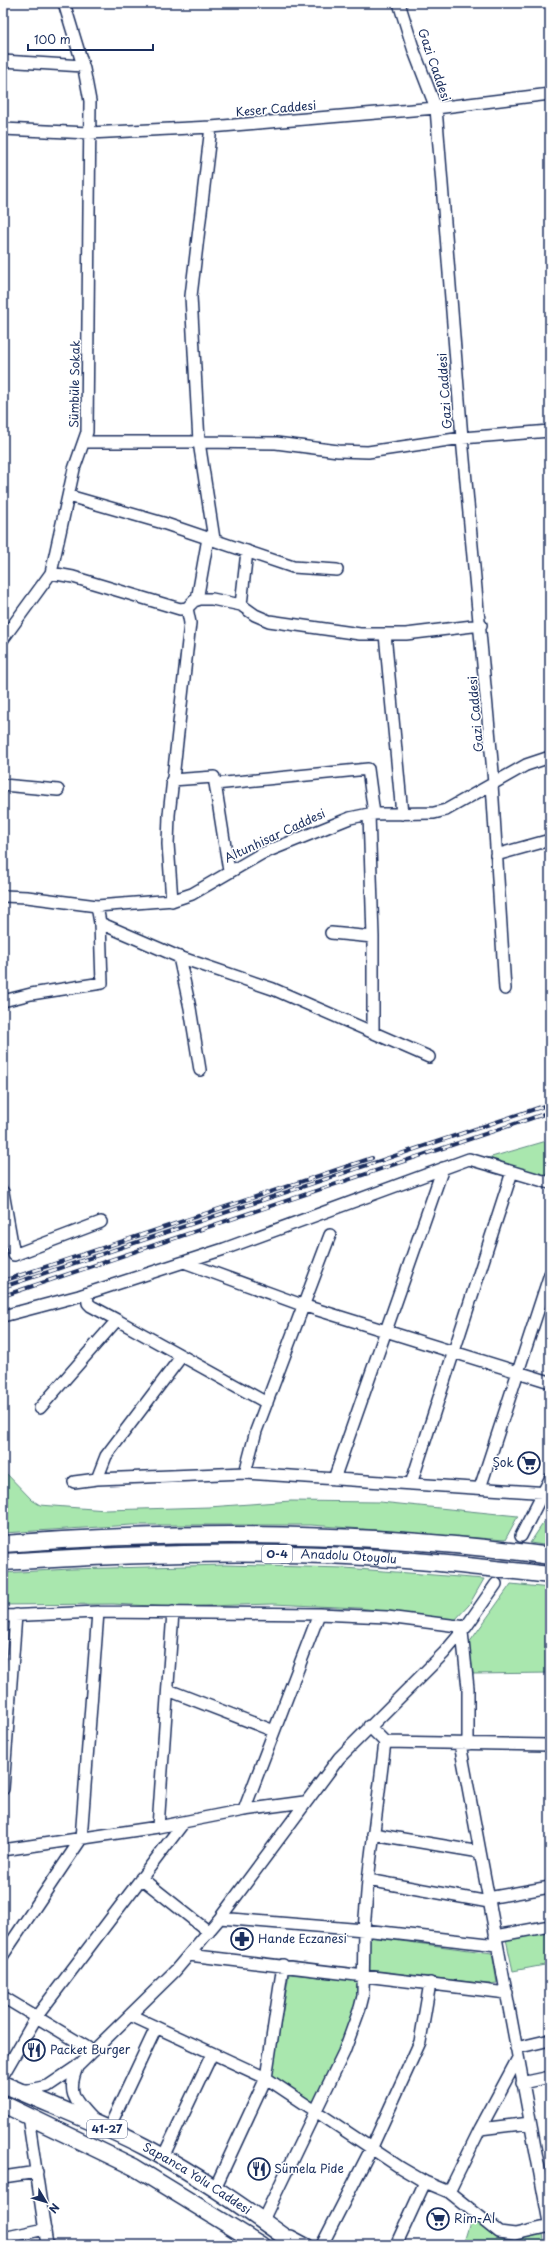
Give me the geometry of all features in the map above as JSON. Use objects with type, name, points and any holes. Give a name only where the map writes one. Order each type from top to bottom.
[{"type":"highway","name":"Anadolu Otoyolu","points":[[3,1544],[161,1535],[289,1536],[419,1543],[550,1556]]},
{"type":"highway","name":"Anadolu Otoyolu","points":[[3,1562],[147,1554],[284,1554],[415,1560],[550,1575]]},
{"type":"highway","name":"Sapanca Yolu Caddesi","points":[[9,2087],[103,2127],[163,2157],[211,2185],[296,2245]]},
{"type":"highway","name":"Sapanca Yolu Caddesi","points":[[3,2104],[134,2167],[261,2245]]},
{"type":"street","name":"Sümbüle Sokak","points":[[5,633],[51,573],[77,459],[86,442],[89,394],[90,101],[83,66],[64,3]]},
{"type":"street","name":"Gazi Caddesi","points":[[399,3],[414,51],[436,108],[462,438],[481,625],[493,784],[504,989]]},
{"type":"street","points":[[3,61],[83,66]]},
{"type":"street","name":"Keser Caddesi","points":[[3,129],[89,133],[212,127],[436,108],[550,94]]},
{"type":"street","points":[[197,600],[211,539],[199,442],[191,296],[212,127]]},
{"type":"street","points":[[86,442],[276,443],[338,451],[368,452],[462,438],[550,431]]},
{"type":"street","points":[[69,496],[247,550],[293,567],[337,570]]},
{"type":"street","points":[[241,605],[247,550]]},
{"type":"street","points":[[51,573],[73,576],[180,609],[187,608],[197,600],[206,599],[241,605],[255,616],[277,622],[360,634],[385,634],[481,625]]},
{"type":"street","points":[[172,901],[168,844],[172,780],[180,722],[190,623],[187,608]]},
{"type":"street","points":[[385,634],[402,814]]},
{"type":"street","name":"Altunhisar Caddesi","points":[[3,896],[27,897],[97,906],[172,901],[192,894],[229,871],[308,833],[350,818],[372,814],[434,813],[446,810],[526,765],[550,757]]},
{"type":"street","points":[[215,784],[368,769],[372,814],[373,1032]]},
{"type":"street","points":[[172,780],[214,777],[229,871]]},
{"type":"street","points":[[3,785],[58,790]]},
{"type":"street","points":[[496,855],[550,840]]},
{"type":"street","points":[[3,888],[27,897]]},
{"type":"street","points":[[3,1001],[31,994],[102,983],[100,923],[97,906]]},
{"type":"street","points":[[100,923],[179,958],[273,989],[429,1057]]},
{"type":"street","points":[[331,934],[373,937]]},
{"type":"street","points":[[179,958],[190,1008],[200,1070]]},
{"type":"street","points":[[3,1316],[87,1294],[184,1262],[443,1168],[469,1160],[550,1183]]},
{"type":"street","points":[[334,1478],[443,1168]]},
{"type":"street","points":[[411,1484],[512,1172]]},
{"type":"street","points":[[3,1192],[14,1255],[101,1222]]},
{"type":"street","points":[[245,1473],[266,1403],[302,1305],[330,1235]]},
{"type":"street","points":[[184,1262],[302,1305],[550,1382]]},
{"type":"street","points":[[480,1488],[550,1274]]},
{"type":"street","points":[[87,1294],[88,1303],[181,1357],[266,1403]]},
{"type":"street","points":[[40,1408],[117,1320]]},
{"type":"street","points":[[98,1479],[106,1456],[181,1357]]},
{"type":"street","points":[[74,1482],[98,1479],[245,1473],[547,1493]]},
{"type":"street","points":[[521,1536],[547,1493],[550,1479]]},
{"type":"street","points":[[9,2087],[29,2090],[48,2086],[78,2065],[189,1955],[220,1918],[304,1802],[339,1758],[369,1726],[444,1653],[464,1630],[496,1584]]},
{"type":"street","points":[[3,1616],[98,1612],[319,1614],[386,1617],[464,1630]]},
{"type":"street","points":[[3,1955],[81,1839],[98,1612]]},
{"type":"street","points":[[158,1827],[173,1612]]},
{"type":"street","points":[[244,1810],[319,1614]]},
{"type":"street","points":[[3,1789],[16,1615]]},
{"type":"street","points":[[130,2015],[266,2078],[371,2149],[425,2182],[449,2192],[499,2232],[515,2234],[550,2227],[480,1852],[464,1744],[468,1688],[464,1630]]},
{"type":"street","points":[[168,1690],[274,1731]]},
{"type":"street","points":[[369,1726],[385,1742],[550,1745]]},
{"type":"street","points":[[263,2220],[357,2020],[363,1996],[364,1930],[368,1880],[385,1742]]},
{"type":"street","points":[[3,1850],[158,1827],[244,1810],[304,1802]]},
{"type":"street","points":[[3,2075],[37,2016],[184,1822]]},
{"type":"street","points":[[373,1834],[480,1852]]},
{"type":"street","points":[[141,1878],[209,1932]]},
{"type":"street","points":[[368,1880],[489,1900],[550,1887]]},
{"type":"street","points":[[220,1918],[496,1941],[550,1926]]},
{"type":"street","points":[[189,1955],[507,1993]]},
{"type":"street","points":[[211,2185],[266,2078],[283,1966]]},
{"type":"street","points":[[322,2245],[371,2149],[420,2042],[430,1984]]},
{"type":"street","points":[[3,1997],[37,2016],[93,2051]]},
{"type":"street","points":[[78,2065],[71,2086],[73,2095],[77,2104],[103,2127],[156,2028]]},
{"type":"street","points":[[449,2192],[517,2053],[550,2040]]},
{"type":"street","points":[[163,2157],[212,2054]]},
{"type":"street","points":[[522,2083],[550,2077]]},
{"type":"street","points":[[28,2116],[47,2245]]},
{"type":"street","points":[[480,2129],[530,2123]]},
{"type":"street","points":[[3,2177],[37,2172]]},
{"type":"street","points":[[396,2245],[425,2182]]},
{"type":"street","points":[[244,2208],[308,2245]]},
{"type":"street","points":[[3,2238],[45,2230]]},
{"type":"green space","points":[[550,1140],[550,1178],[488,1158]]},
{"type":"green space","points":[[3,1470],[32,1500],[40,1505],[106,1510],[209,1507],[291,1501],[380,1502],[518,1516],[505,1540],[311,1525],[132,1525],[3,1533]]},
{"type":"green space","points":[[546,1519],[550,1519],[550,1546],[530,1543]]},
{"type":"green space","points":[[225,1565],[345,1568],[484,1579],[469,1605],[455,1620],[359,1608],[273,1604],[171,1607],[113,1604],[3,1605],[3,1573],[70,1569]]},
{"type":"green space","points":[[511,1584],[550,1588],[550,1673],[473,1674],[469,1643]]},
{"type":"green space","points":[[550,1930],[550,1964],[513,1971],[506,1939]]},
{"type":"green space","points":[[370,1937],[492,1953],[497,1983],[488,1984],[366,1970]]},
{"type":"green space","points":[[289,1974],[358,1981],[355,2012],[350,2028],[338,2058],[317,2101],[311,2102],[272,2075]]},
{"type":"green space","points":[[472,2216],[491,2232],[503,2239],[518,2239],[542,2234],[544,2245],[463,2245]]},
{"type":"tunnel","points":[[496,1584],[521,1536]]},
{"type":"railway","points":[[3,1287],[550,1104]]},
{"type":"railway","points":[[3,1296],[550,1112]]},
{"type":"railway","points":[[3,1281],[372,1158]]},
{"type":"place","name":"Şok","points":[[529,1463]]},
{"type":"place","name":"Hande Eczanesi","points":[[242,1939]]},
{"type":"place","name":"Packet Burger","points":[[34,2050]]},
{"type":"place","name":"Sümela Pide","points":[[259,2169]]},
{"type":"place","name":"Rim-Al","points":[[438,2219]]}]
